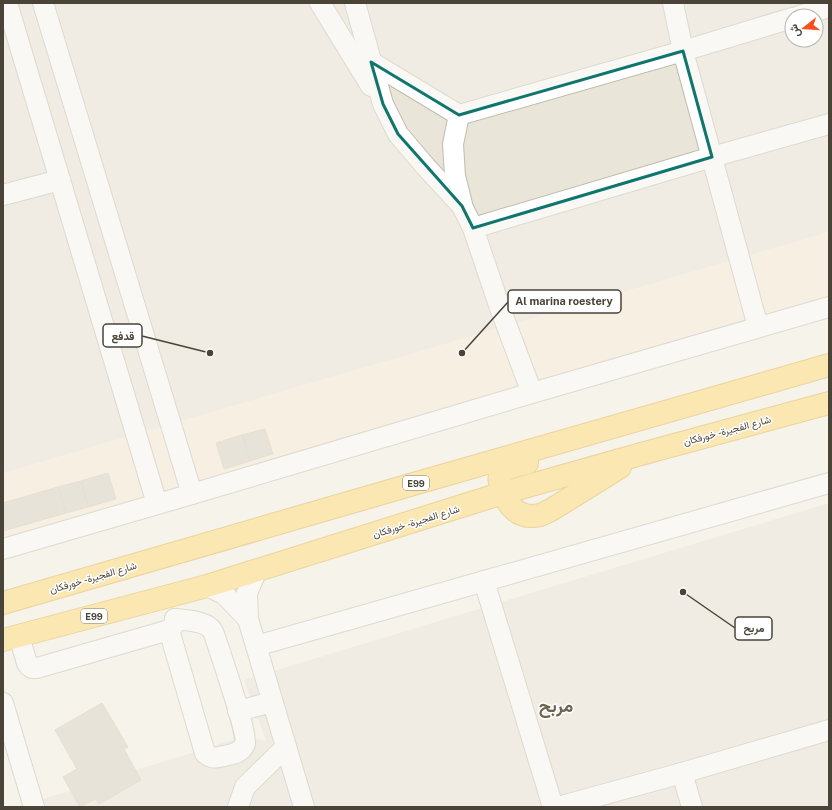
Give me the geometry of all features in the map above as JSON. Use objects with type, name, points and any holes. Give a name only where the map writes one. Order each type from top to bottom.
[{"type":"highway","name":"شارع الفجيرة - خورفكان","points":[[3,603],[829,365]]},
{"type":"highway","name":"شارع الفجيرة - خورفكان","points":[[11,638],[207,586],[503,493],[829,403]]},
{"type":"highway","points":[[583,435],[580,446],[575,449],[505,470],[501,473],[500,482],[508,504],[517,512],[529,516],[540,515],[551,510],[641,454]]},
{"type":"street","points":[[7,3],[11,43],[60,180],[157,504]]},
{"type":"street","points":[[43,3],[192,494]]},
{"type":"street","points":[[320,3],[383,104],[398,134],[462,206]]},
{"type":"street","points":[[355,3],[383,104]]},
{"type":"street","points":[[673,3],[684,51],[758,328]]},
{"type":"street","points":[[371,62],[458,115],[684,51],[784,20]]},
{"type":"street","points":[[458,115],[453,144],[455,176],[462,206],[473,228],[500,308],[532,393]]},
{"type":"street","points":[[473,228],[829,124]]},
{"type":"street","points":[[3,195],[60,180]]},
{"type":"street","points":[[3,548],[829,307]]},
{"type":"street","points":[[256,646],[829,483]]},
{"type":"street","points":[[257,570],[247,593],[248,619],[304,807]]},
{"type":"street","points":[[484,581],[553,807]]},
{"type":"street","points":[[207,586],[224,594],[248,619]]},
{"type":"street","points":[[11,638],[29,667],[33,669],[172,624],[205,624],[213,631],[246,741],[242,750],[238,752],[217,758],[212,758],[205,753],[172,624],[169,596]]},
{"type":"street","points":[[238,711],[272,702]]},
{"type":"street","points":[[3,703],[34,807]]},
{"type":"street","points":[[558,807],[829,730]]},
{"type":"street","points":[[238,807],[245,788],[286,747]]},
{"type":"street","points":[[682,773],[692,807]]},
{"type":"highlighted area","points":[[683,51],[712,157],[473,228],[462,206],[398,134],[383,104],[371,62],[459,115]]},
{"type":"shaded area","points":[[3,3],[829,3],[829,232],[3,473]]},
{"type":"shaded area","points":[[829,232],[829,302],[3,540],[3,473]]},
{"type":"shaded area","name":"مربح","points":[[829,503],[829,807],[17,807],[245,736],[266,741],[244,680]]},
{"type":"building","points":[[265,429],[273,454],[250,461],[242,435]]},
{"type":"building","points":[[242,435],[250,461],[224,469],[216,443]]},
{"type":"building","points":[[108,473],[116,499],[88,507],[81,481]]},
{"type":"building","points":[[81,481],[88,507],[66,513],[58,487]]},
{"type":"building","points":[[58,487],[66,513],[3,531],[3,503]]},
{"type":"building","points":[[102,703],[128,747],[124,749],[141,780],[99,804],[95,799],[80,807],[63,777],[77,769],[55,730]]},
{"type":"place","name":"قدفع","points":[[210,353]]},
{"type":"place","name":"Al marina roestery","points":[[462,353]]},
{"type":"place","name":"مربح","points":[[683,592]]},
{"type":"district","name":"مربح","points":[[556,705]]}]
